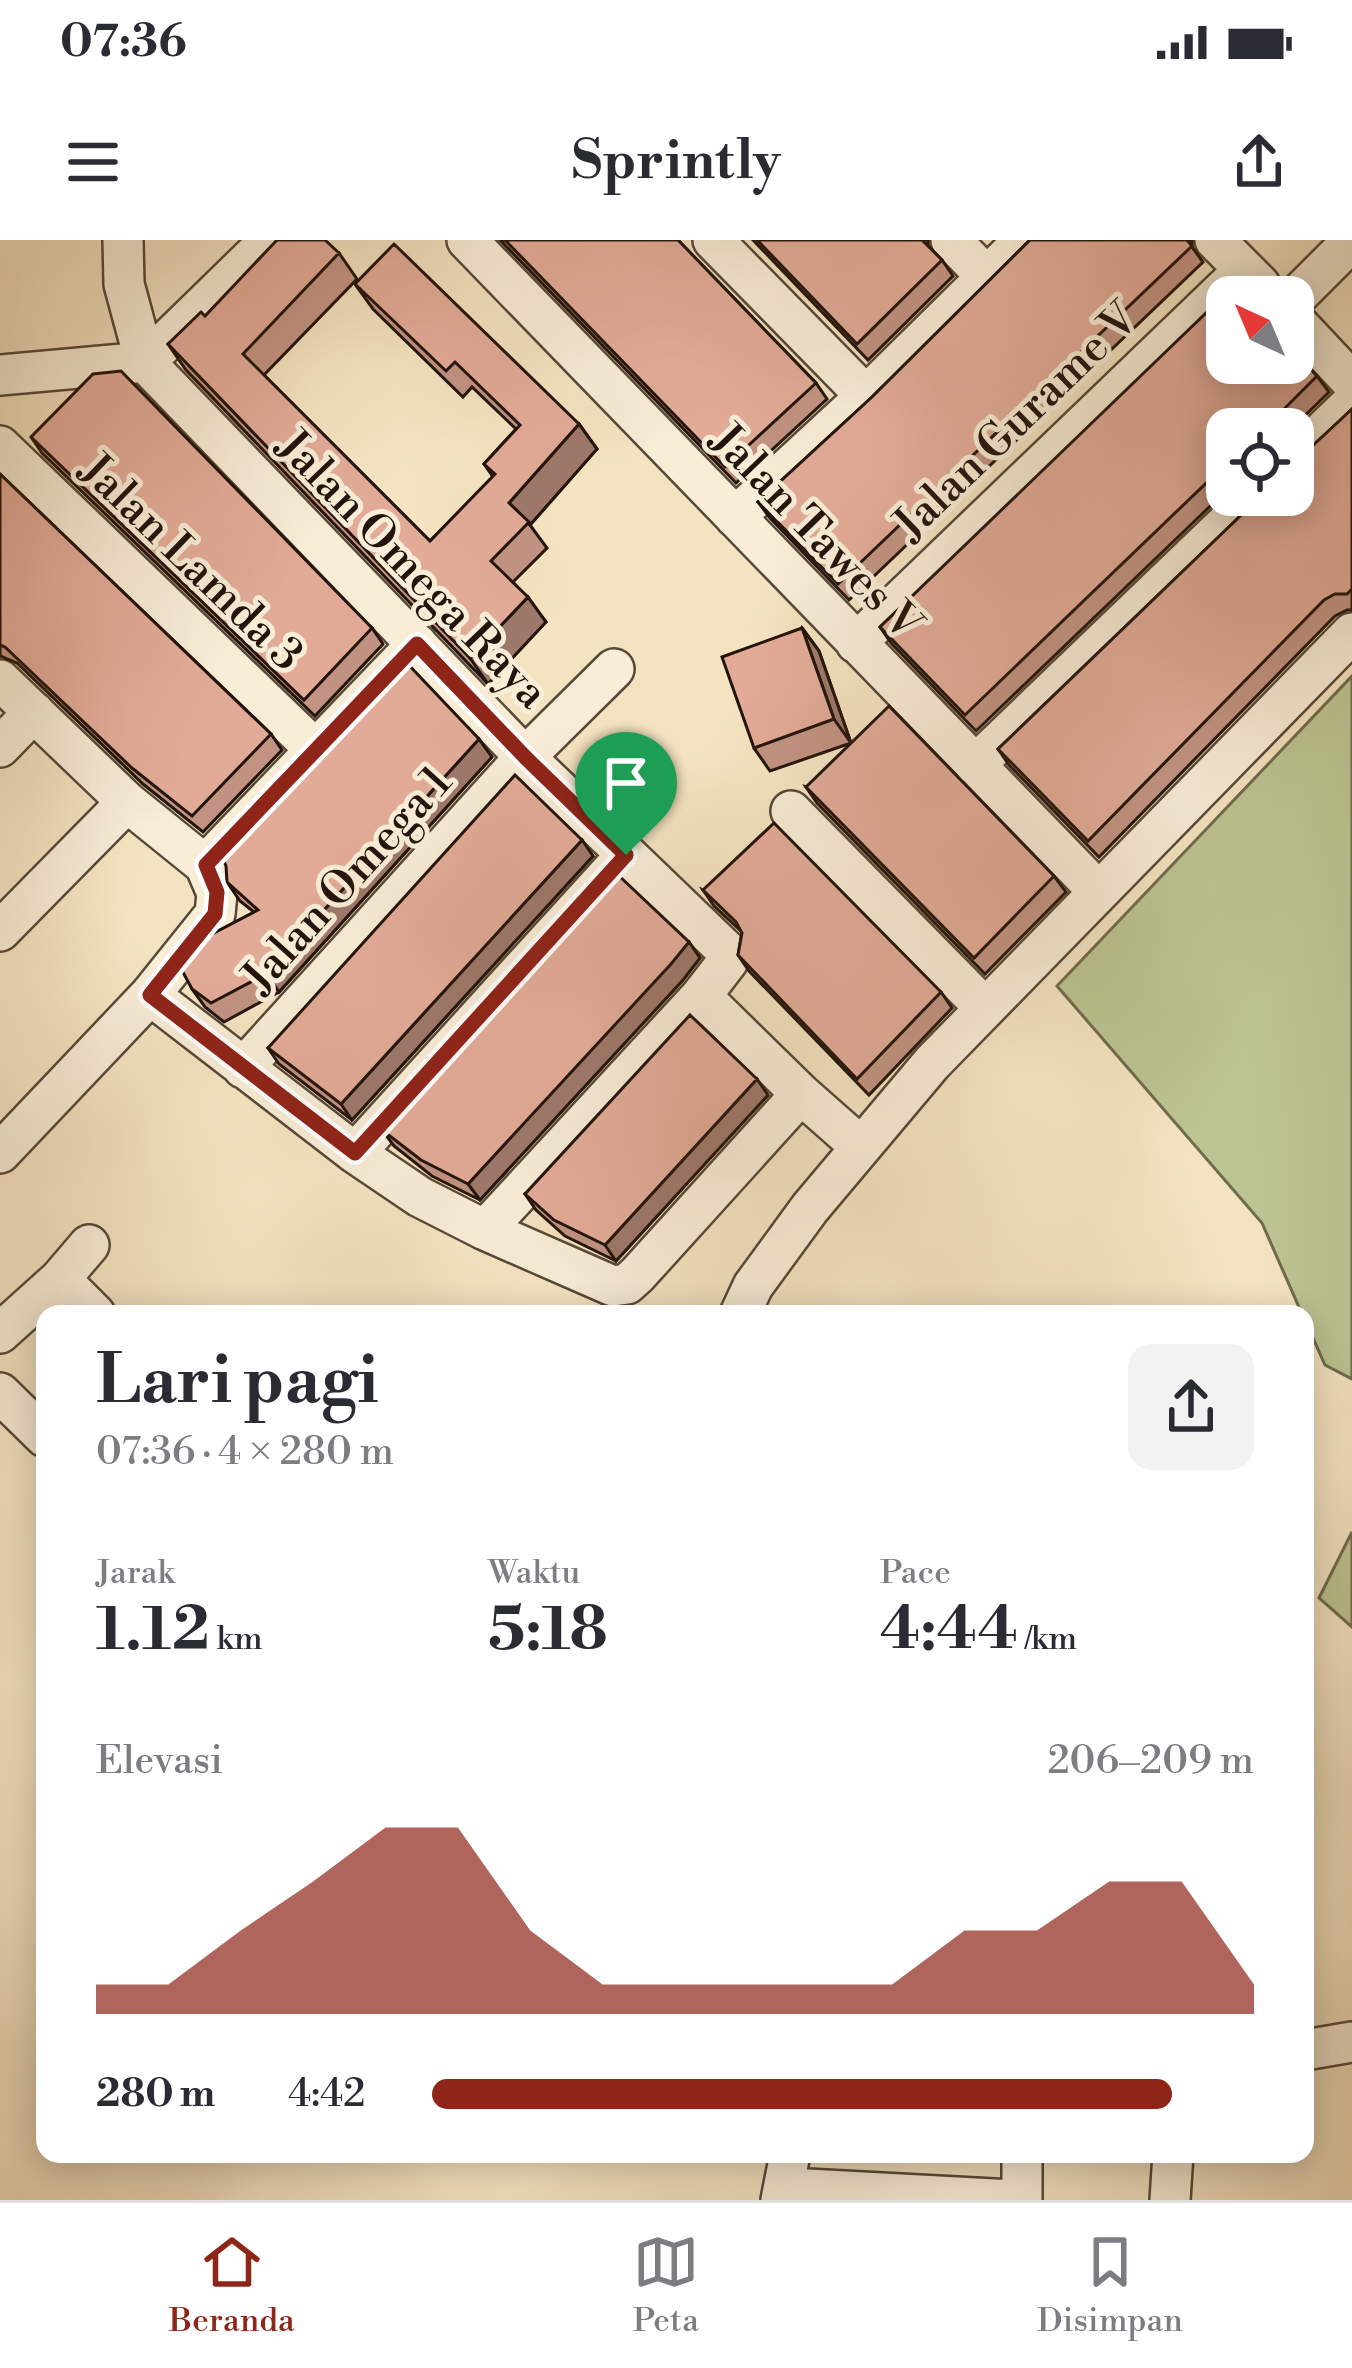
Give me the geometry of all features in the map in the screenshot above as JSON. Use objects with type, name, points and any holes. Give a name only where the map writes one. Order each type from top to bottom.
[{"type":"street","points":[[123,240],[124,284],[145,362]]},
{"type":"street","points":[[0,375],[145,362],[270,240]]},
{"type":"street","name":"Jalan Tawes V","points":[[467,240],[1098,891]]},
{"type":"street","points":[[713,240],[866,396]]},
{"type":"street","points":[[951,240],[987,277]]},
{"type":"street","points":[[736,518],[1024,240]]},
{"type":"street","points":[[1215,240],[1251,276]]},
{"type":"street","points":[[1314,279],[1352,242]]},
{"type":"street","name":"Jalan Gurame V","points":[[856,644],[1206,330]]},
{"type":"street","points":[[1314,341],[1352,382]]},
{"type":"street","name":"Jalan Omega Raya","points":[[145,362],[525,757],[730,954],[701,996]]},
{"type":"street","points":[[1314,440],[1352,403]]},
{"type":"street","name":"Jalan Lamda 3","points":[[0,446],[316,750]]},
{"type":"street","points":[[975,765],[1234,516]]},
{"type":"street","points":[[744,1305],[810,1208],[984,1007],[1352,633]]},
{"type":"street","points":[[206,865],[417,644]]},
{"type":"street","name":"Jalan Omega 1","points":[[243,1068],[525,757],[614,669]]},
{"type":"street","points":[[0,680],[127,802],[206,865],[217,892],[215,914],[150,995],[0,1153]]},
{"type":"street","points":[[0,747],[34,712]]},
{"type":"street","points":[[0,932],[127,802]]},
{"type":"street","points":[[791,811],[984,1007]]},
{"type":"street","points":[[355,1153],[626,855]]},
{"type":"street","points":[[150,995],[355,1153],[420,1197],[613,1286],[627,1284],[801,1094]]},
{"type":"street","points":[[484,1230],[701,996],[860,1146]]},
{"type":"street","points":[[0,1333],[60,1279],[89,1245]]},
{"type":"street","points":[[60,1279],[86,1305]]},
{"type":"street","points":[[0,1393],[36,1428]]},
{"type":"street","points":[[1314,2048],[1352,2042]]},
{"type":"street","points":[[793,2181],[1017,2200],[1021,2163]]},
{"type":"street","points":[[1170,2200],[1172,2163]]},
{"type":"green space","points":[[1352,676],[1352,1379],[1325,1365],[1314,1340],[1314,1305],[1298,1305],[1262,1223],[1057,986]]},
{"type":"green space","points":[[1352,1532],[1352,1627],[1319,1598]]},
{"type":"building","points":[[277,240],[325,240],[339,253],[243,354],[430,541],[495,474],[484,464],[520,425],[455,362],[446,371],[355,284],[394,244],[579,424],[509,503],[529,522],[491,561],[528,597],[470,658],[168,344],[201,312],[205,316]]},
{"type":"building","points":[[505,240],[678,240],[816,383],[725,467]]},
{"type":"building","points":[[757,240],[922,240],[942,260],[857,344]]},
{"type":"building","points":[[1030,240],[1187,240],[1192,246],[838,584],[758,502]]},
{"type":"building","points":[[1206,313],[1206,384],[1309,384],[1285,408],[1206,408],[1206,483],[965,715],[880,627]]},
{"type":"building","points":[[121,371],[372,628],[304,700],[31,437],[93,374]]},
{"type":"building","points":[[1352,409],[1352,589],[1324,600],[1088,841],[998,749],[1240,516],[1314,516],[1314,444]]},
{"type":"building","points":[[0,474],[271,734],[192,816],[132,768],[0,645]]},
{"type":"building","points":[[802,628],[834,719],[754,748],[722,657]]},
{"type":"building","points":[[404,660],[479,739],[266,974],[211,1003],[192,989],[178,963],[193,944],[258,910],[227,882],[220,852]]},
{"type":"building","points":[[889,706],[1054,876],[974,958],[806,787]]},
{"type":"building","points":[[515,775],[582,840],[341,1104],[268,1048]]},
{"type":"building","points":[[774,823],[941,992],[857,1079],[738,955],[742,933],[703,890]]},
{"type":"building","points":[[616,873],[689,942],[671,964],[468,1184],[421,1160],[382,1130]]},
{"type":"building","points":[[690,1015],[757,1079],[605,1245],[554,1220],[525,1194]]},
{"type":"route","points":[[417,644],[626,855],[355,1153],[150,995],[215,914],[217,892],[206,865],[417,644]]}]
